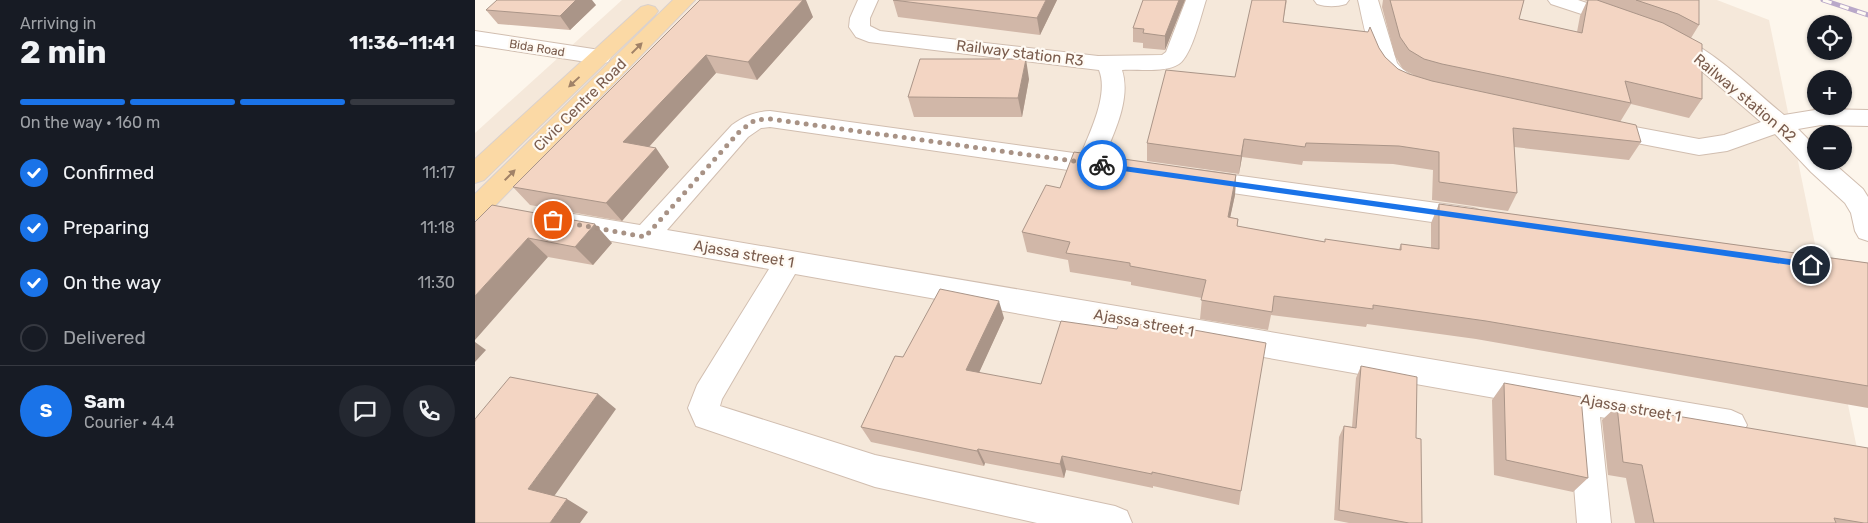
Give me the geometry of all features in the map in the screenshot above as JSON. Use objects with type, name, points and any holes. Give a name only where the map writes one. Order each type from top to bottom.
[{"type":"main road","name":"Civic Centre Road","points":[[475,174],[660,0]]},
{"type":"main road","name":"Civic Centre Road","points":[[477,208],[685,0]]},
{"type":"street","name":"Railway station R3","points":[[868,0],[860,18],[859,27],[863,32],[877,37],[1099,62],[1107,65],[1113,77],[1110,114],[1089,164]]},
{"type":"street","points":[[1099,62],[1162,62],[1170,60],[1177,55],[1196,0]]},
{"type":"street","points":[[1324,0],[1339,0]]},
{"type":"street","points":[[1368,0],[1386,64],[1394,75],[1411,85],[1425,90]]},
{"type":"street","name":"Railway station R2","points":[[1557,0],[1643,29],[1698,56],[1779,124],[1820,166],[1854,196],[1864,212],[1868,231]]},
{"type":"street","name":"Bida Road","points":[[475,38],[600,57]]},
{"type":"street","points":[[1582,124],[1699,147],[1727,144],[1779,124],[1821,117],[1868,118]]},
{"type":"street","points":[[645,237],[740,131],[755,120],[780,120],[1128,169]]},
{"type":"street","points":[[1177,176],[1499,222]]},
{"type":"street","points":[[477,208],[508,212]]},
{"type":"street","name":"Ajassa street 1","points":[[537,217],[1760,430]]},
{"type":"street","points":[[788,262],[708,395],[704,408],[707,416],[875,471],[1115,523]]},
{"type":"street","points":[[1583,399],[1594,523]]},
{"type":"shaded area","points":[[622,0],[1717,0],[1769,20],[1868,502],[1868,523],[475,523],[475,133]]},
{"type":"building","points":[[497,0],[576,0],[560,16],[486,10]]},
{"type":"building","points":[[700,0],[803,0],[748,62],[706,55],[623,142],[656,148],[606,203],[513,187]]},
{"type":"building","points":[[893,0],[1046,0],[1037,18]]},
{"type":"building","points":[[1143,0],[1179,0],[1165,36],[1143,33],[1144,29],[1133,28]]},
{"type":"building","points":[[1252,0],[1286,0],[1283,22],[1368,32],[1370,27],[1385,57],[1398,69],[1409,74],[1432,81],[1636,125],[1641,142],[1513,128],[1517,193],[1439,182],[1439,152],[1399,146],[1306,143],[1305,147],[1244,139],[1241,156],[1147,143],[1166,70],[1235,77]]},
{"type":"building","points":[[1390,0],[1524,0],[1519,19],[1582,33],[1588,0],[1597,0],[1663,23],[1702,44],[1702,99],[1625,81],[1631,103],[1424,59],[1409,50],[1400,37]]},
{"type":"building","points":[[1636,0],[1699,0],[1699,25],[1678,14]]},
{"type":"building","points":[[920,59],[1026,59],[1018,98],[908,97]]},
{"type":"building","points":[[1074,152],[1236,175],[1228,217],[1238,219],[1237,226],[1325,242],[1325,239],[1401,250],[1401,244],[1439,249],[1439,204],[1868,263],[1868,386],[1486,321],[1373,305],[1373,309],[1274,296],[1272,312],[1201,300],[1206,280],[1130,266],[1130,263],[1066,253],[1070,242],[1022,232],[1046,185],[1060,188]]},
{"type":"building","points":[[492,205],[595,224],[575,247],[528,238],[475,296],[475,222]]},
{"type":"building","points":[[940,289],[999,301],[966,370],[1041,384],[1061,321],[1117,329],[1120,321],[1193,334],[1194,330],[1266,343],[1241,491],[1152,472],[1152,474],[1062,456],[1060,464],[978,449],[977,451],[861,427],[895,356],[903,357]]},
{"type":"building","points":[[1361,366],[1417,377],[1416,438],[1421,439],[1422,523],[1409,523],[1339,510],[1344,426],[1356,428]]},
{"type":"building","points":[[510,377],[598,394],[528,489],[567,499],[550,523],[475,523],[475,419]]},
{"type":"building","points":[[1504,383],[1581,397],[1588,478],[1506,460]]},
{"type":"building","points":[[1617,406],[1868,448],[1868,523],[1834,518],[1836,523],[1654,523],[1642,465],[1623,462]]},
{"type":"railway","points":[[1823,0],[1868,15]]},
{"type":"way so far","points":[[553,220],[645,237],[740,131],[755,120],[770,119],[1102,165]]},
{"type":"route","points":[[1102,165],[1811,265]]}]
